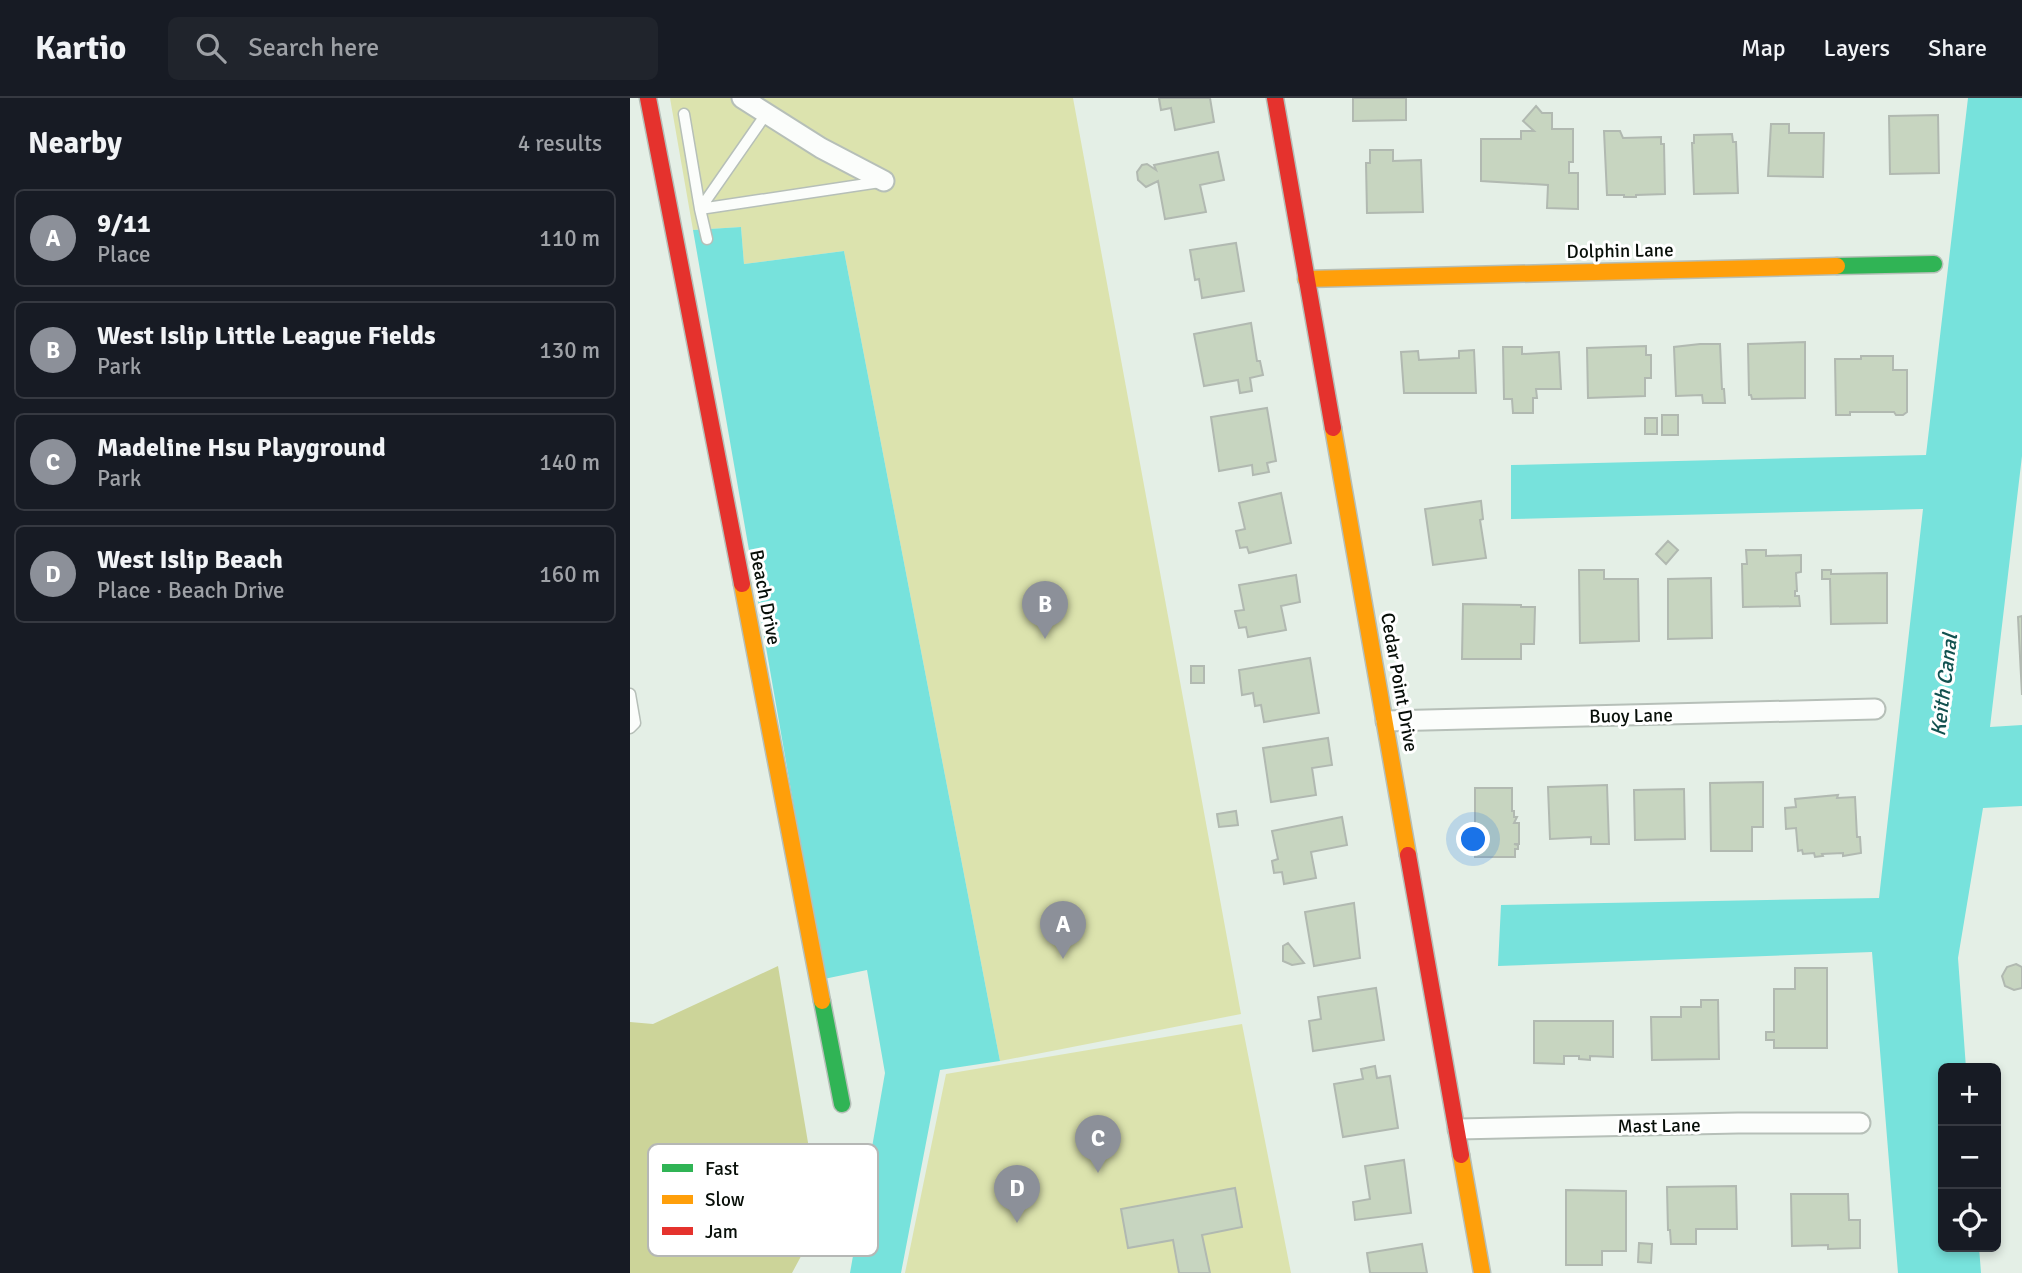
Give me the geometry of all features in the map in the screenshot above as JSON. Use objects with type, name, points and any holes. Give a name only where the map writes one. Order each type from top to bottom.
[{"type":"street","name":"Beach Drive","points":[[648,98],[842,1104]]},
{"type":"street","points":[[742,98],[821,148],[884,181]]},
{"type":"street","name":"Cedar Point Drive","points":[[1275,98],[1482,1273]]},
{"type":"street","name":"Dolphin Lane","points":[[1306,279],[1934,264]]},
{"type":"street","name":"Buoy Lane","points":[[1386,720],[1875,709]]},
{"type":"street","name":"Mast Lane","points":[[1458,1129],[1860,1123]]},
{"type":"lane","points":[[684,114],[700,209],[708,239]]},
{"type":"lane","points":[[700,209],[766,114]]},
{"type":"lane","points":[[700,209],[884,181]]},
{"type":"lane","points":[[630,694],[635,723],[630,728]]},
{"type":"green space","points":[[670,98],[1073,98],[1241,1014],[1000,1061],[844,251],[744,264],[741,227],[693,230]]},
{"type":"green space","points":[[778,966],[808,1144],[648,1144],[648,1256],[801,1256],[792,1273],[630,1273],[630,1022],[653,1024]]},
{"type":"green space","points":[[1242,1024],[1291,1273],[905,1273],[946,1074]]},
{"type":"water","name":"Keith Canal","points":[[1968,98],[2022,98],[2022,456],[1990,727],[2022,725],[2022,806],[1983,808],[1958,958],[1966,1063],[1938,1063],[1938,1252],[1979,1252],[1981,1273],[1898,1273],[1872,952],[1498,966],[1501,905],[1879,898],[1923,509],[1511,519],[1511,465],[1926,455]]},
{"type":"water","points":[[741,227],[744,264],[844,251],[1000,1061],[940,1070],[901,1273],[850,1273],[853,1256],[878,1256],[878,1144],[873,1144],[885,1073],[867,970],[824,979],[693,230]]},
{"type":"building","points":[[1159,98],[1210,98],[1214,122],[1175,130],[1171,108],[1161,110]]},
{"type":"building","points":[[1353,98],[1406,98],[1406,120],[1353,121]]},
{"type":"building","points":[[1536,106],[1542,113],[1552,113],[1552,129],[1573,129],[1573,162],[1569,162],[1569,173],[1578,173],[1578,209],[1547,208],[1548,185],[1481,181],[1481,139],[1521,139],[1521,131],[1534,131],[1523,121]]},
{"type":"building","points":[[1938,115],[1939,173],[1890,174],[1889,116]]},
{"type":"building","points":[[1771,124],[1789,124],[1789,133],[1824,133],[1823,177],[1768,176]]},
{"type":"building","points":[[1604,131],[1620,131],[1623,138],[1661,137],[1661,144],[1664,144],[1665,194],[1636,197],[1607,195]]},
{"type":"building","points":[[1732,134],[1733,142],[1736,142],[1738,193],[1694,194],[1694,135]]},
{"type":"building","points":[[1370,150],[1393,150],[1393,161],[1421,160],[1423,212],[1367,213],[1366,163],[1370,163]]},
{"type":"building","points":[[1218,152],[1224,180],[1200,185],[1206,212],[1165,219],[1158,181],[1146,187],[1138,180],[1137,172],[1142,165],[1147,164],[1156,170],[1154,165]]},
{"type":"building","points":[[1236,243],[1244,291],[1202,298],[1199,279],[1195,280],[1190,250]]},
{"type":"building","points":[[1251,323],[1257,361],[1260,361],[1263,375],[1250,378],[1252,391],[1240,393],[1238,380],[1204,386],[1194,334]]},
{"type":"building","points":[[1805,342],[1805,398],[1752,399],[1749,395],[1748,344]]},
{"type":"building","points":[[1720,344],[1725,403],[1703,403],[1702,395],[1676,396],[1674,347]]},
{"type":"building","points":[[1646,346],[1646,355],[1651,355],[1651,378],[1645,378],[1645,396],[1588,398],[1587,348]]},
{"type":"building","points":[[1503,347],[1522,347],[1522,354],[1559,352],[1561,389],[1536,389],[1537,398],[1533,398],[1533,413],[1513,413],[1512,399],[1504,399]]},
{"type":"building","points":[[1474,350],[1476,393],[1404,393],[1401,352],[1418,351],[1419,360],[1459,358],[1459,351]]},
{"type":"building","points":[[1861,356],[1893,356],[1893,370],[1907,370],[1907,412],[1903,415],[1896,415],[1894,412],[1850,412],[1850,415],[1836,415],[1835,359],[1861,359]]},
{"type":"building","points":[[1267,408],[1276,461],[1267,463],[1269,472],[1253,475],[1252,465],[1219,471],[1211,417]]},
{"type":"building","points":[[1662,415],[1678,415],[1678,435],[1662,435]]},
{"type":"building","points":[[1645,418],[1657,418],[1657,434],[1645,434]]},
{"type":"building","points":[[1281,493],[1291,543],[1249,553],[1247,547],[1240,548],[1236,531],[1245,529],[1239,503]]},
{"type":"building","points":[[1481,501],[1483,519],[1480,520],[1486,558],[1433,565],[1425,509]]},
{"type":"building","points":[[1668,541],[1678,550],[1666,564],[1656,554]]},
{"type":"building","points":[[1746,550],[1766,550],[1766,556],[1801,555],[1801,572],[1796,573],[1795,591],[1795,596],[1799,596],[1800,606],[1743,607],[1742,564],[1747,564]]},
{"type":"building","points":[[1579,570],[1604,570],[1604,579],[1638,579],[1639,641],[1580,643]]},
{"type":"building","points":[[1822,570],[1831,570],[1831,574],[1887,573],[1887,623],[1831,624],[1830,579],[1822,579]]},
{"type":"building","points":[[1296,575],[1300,602],[1281,606],[1286,630],[1248,637],[1246,627],[1239,628],[1235,611],[1244,610],[1239,585]]},
{"type":"building","points":[[1711,578],[1712,638],[1668,639],[1668,579]]},
{"type":"building","points":[[1463,604],[1535,607],[1534,644],[1521,644],[1521,659],[1462,659]]},
{"type":"building","points":[[2022,616],[2022,695],[2018,617]]},
{"type":"building","points":[[1310,658],[1319,713],[1264,722],[1261,705],[1255,706],[1253,693],[1242,695],[1239,670]]},
{"type":"building","points":[[1191,666],[1204,666],[1204,683],[1191,683]]},
{"type":"building","points":[[1328,738],[1332,765],[1312,768],[1316,795],[1271,802],[1263,748]]},
{"type":"building","points":[[1763,782],[1763,827],[1752,827],[1752,851],[1711,851],[1710,783]]},
{"type":"building","points":[[1607,785],[1609,844],[1591,844],[1591,837],[1550,839],[1548,787]]},
{"type":"building","points":[[1475,788],[1512,788],[1512,811],[1514,817],[1517,817],[1514,823],[1519,823],[1519,844],[1514,844],[1518,845],[1515,857],[1475,857]]},
{"type":"building","points":[[1684,789],[1685,839],[1635,840],[1634,790]]},
{"type":"building","points":[[1838,795],[1837,798],[1855,797],[1857,837],[1860,837],[1861,853],[1843,856],[1843,853],[1822,854],[1823,856],[1815,857],[1814,853],[1803,854],[1802,850],[1798,851],[1796,828],[1786,829],[1785,808],[1796,807],[1795,799]]},
{"type":"building","points":[[1236,811],[1238,825],[1219,827],[1217,814]]},
{"type":"building","points":[[1342,817],[1347,845],[1311,852],[1316,878],[1284,884],[1282,872],[1274,873],[1272,861],[1278,859],[1272,831]]},
{"type":"building","points":[[1354,903],[1360,958],[1314,966],[1305,912]]},
{"type":"building","points":[[1288,943],[1304,963],[1292,965],[1283,961],[1283,946]]},
{"type":"building","points":[[2016,964],[2022,967],[2022,988],[2014,990],[2005,986],[2002,976],[2007,967]]},
{"type":"building","points":[[1795,968],[1827,968],[1827,1048],[1774,1048],[1774,1040],[1766,1040],[1766,1032],[1774,1032],[1774,989],[1795,989]]},
{"type":"building","points":[[1376,988],[1384,1040],[1313,1051],[1309,1021],[1321,1019],[1318,997]]},
{"type":"building","points":[[1701,1000],[1718,1000],[1719,1059],[1652,1060],[1651,1017],[1681,1017],[1681,1007],[1701,1007]]},
{"type":"building","points":[[1534,1021],[1613,1021],[1613,1057],[1590,1056],[1590,1060],[1579,1059],[1579,1056],[1564,1056],[1564,1064],[1534,1063]]},
{"type":"building","points":[[1375,1066],[1377,1078],[1390,1076],[1398,1128],[1343,1137],[1334,1084],[1363,1079],[1361,1069]]},
{"type":"building","points":[[1404,1160],[1411,1213],[1355,1220],[1353,1202],[1370,1199],[1365,1166]]},
{"type":"building","points":[[1736,1186],[1737,1229],[1696,1229],[1696,1244],[1671,1244],[1667,1187]]},
{"type":"building","points":[[1235,1188],[1242,1227],[1202,1235],[1210,1273],[1179,1273],[1173,1240],[1128,1248],[1121,1209]]},
{"type":"building","points":[[1566,1190],[1626,1191],[1626,1251],[1602,1251],[1602,1265],[1566,1265]]},
{"type":"building","points":[[1791,1194],[1848,1194],[1849,1220],[1860,1220],[1860,1248],[1792,1246]]},
{"type":"building","points":[[1639,1243],[1652,1244],[1651,1263],[1638,1262]]},
{"type":"building","points":[[1422,1244],[1427,1273],[1370,1273],[1367,1253]]},
{"type":"traffic: fast","points":[[1837,266],[1934,264]]},
{"type":"traffic: fast","points":[[822,1001],[842,1104]]},
{"type":"traffic: slow","points":[[1306,279],[1837,266]]},
{"type":"traffic: slow","points":[[1333,428],[1408,855]]},
{"type":"traffic: slow","points":[[742,584],[822,1001]]},
{"type":"traffic: slow","points":[[1461,1155],[1482,1273]]},
{"type":"traffic: jam","points":[[648,98],[742,584]]},
{"type":"traffic: jam","points":[[1275,98],[1333,428]]},
{"type":"traffic: jam","points":[[1408,855],[1461,1155]]},
{"type":"place","name":"West Islip Little League Fields","points":[[1045,639]]},
{"type":"place","name":"9/11","points":[[1063,959]]},
{"type":"place","name":"Madeline Hsu Playground","points":[[1098,1173]]},
{"type":"place","name":"West Islip Beach","points":[[1017,1223]]}]
